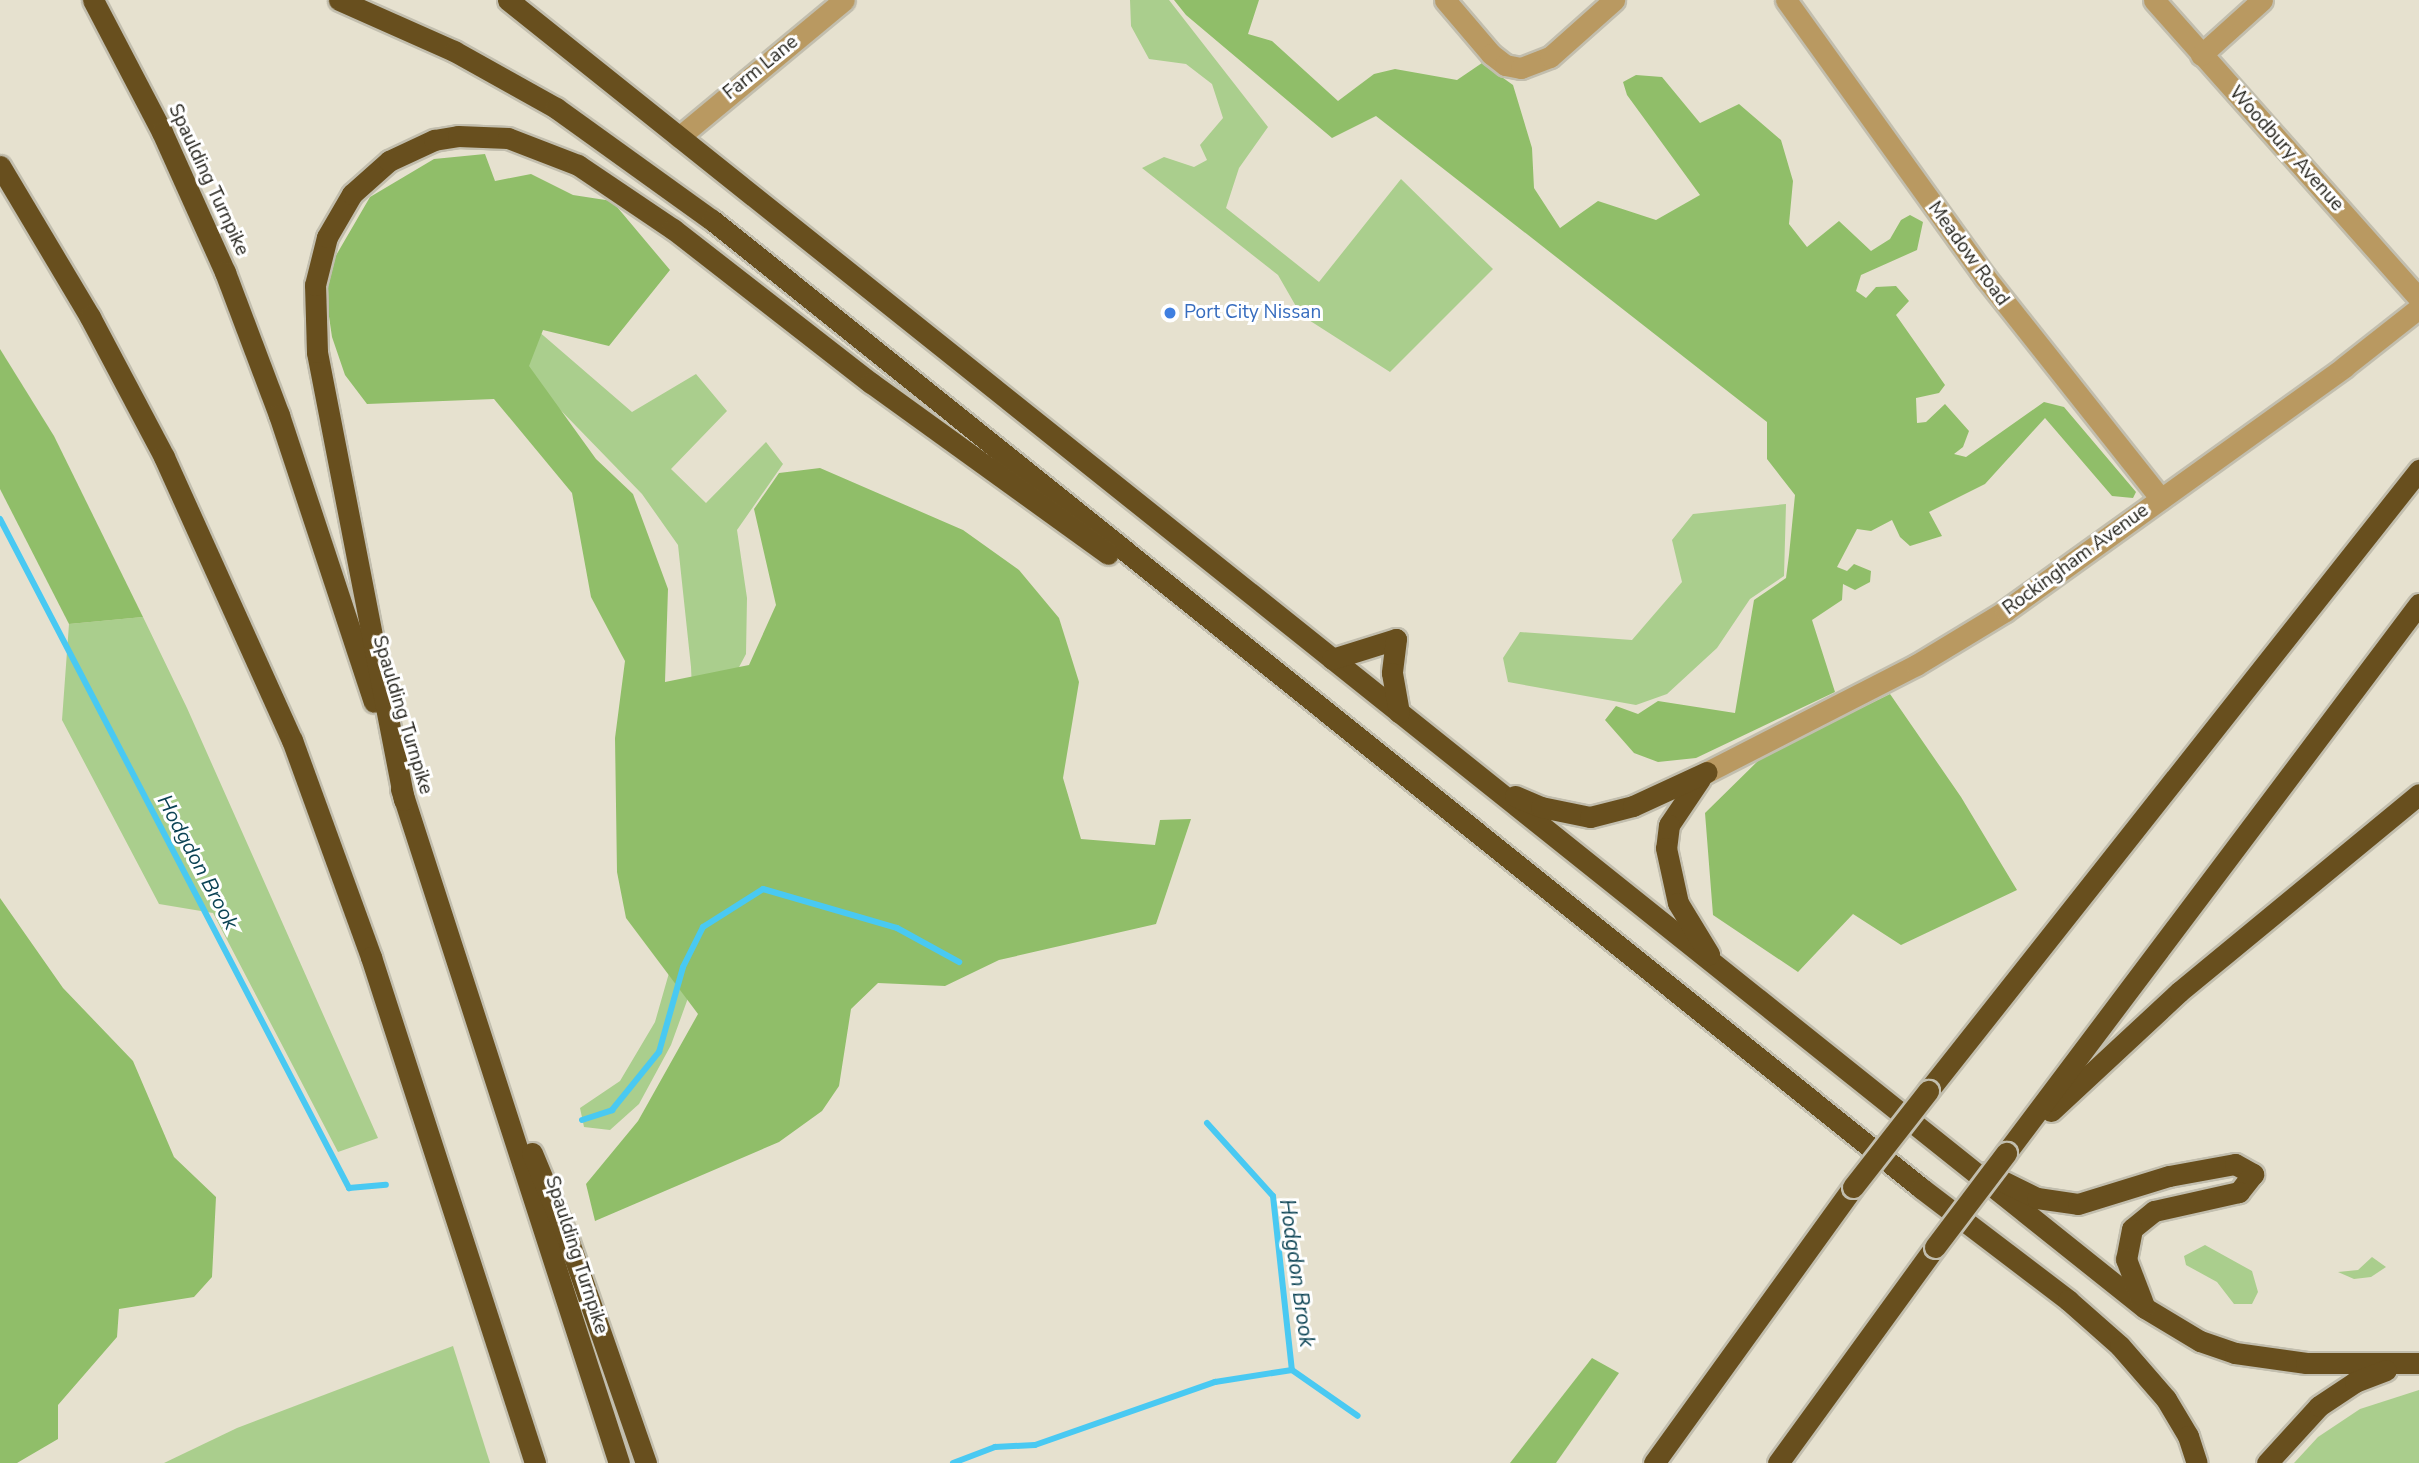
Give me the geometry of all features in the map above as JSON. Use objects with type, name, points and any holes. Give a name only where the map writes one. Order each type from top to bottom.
[{"type":"highway","name":"Spaulding Turnpike","points":[[93,0],[162,132],[225,272],[300,477],[620,1463]]},
{"type":"highway","points":[[339,0],[489,69],[621,150],[2099,1326],[2166,1399],[2188,1436],[2197,1463]]},
{"type":"highway","points":[[508,0],[1949,1155],[2146,1308],[2200,1341],[2235,1353],[2332,1364],[2419,1363]]},
{"type":"highway","points":[[404,800],[317,352],[315,285],[338,215],[369,176],[410,149],[458,136],[483,135],[531,144],[578,165],[628,197],[871,383],[1344,726]]},
{"type":"highway","points":[[0,166],[90,317],[164,457],[292,740],[371,957],[535,1463]]},
{"type":"highway","points":[[1654,1463],[1853,1186],[2419,470]]},
{"type":"highway","points":[[1778,1463],[1935,1247],[2419,604]]},
{"type":"highway","points":[[1332,659],[1396,639],[1392,673],[1399,712]]},
{"type":"highway","points":[[1487,783],[1541,807],[1590,817],[1633,806],[1707,772]]},
{"type":"highway","points":[[1707,772],[1680,803],[1670,825],[1669,873],[1684,913],[1725,973]]},
{"type":"highway","points":[[2006,1153],[2179,992],[2419,794]]},
{"type":"highway","points":[[468,995],[569,1242],[646,1463]]},
{"type":"highway","points":[[1949,1155],[2037,1198],[2059,1203],[2099,1200],[2169,1176],[2235,1164],[2253,1174],[2239,1192],[2154,1211],[2132,1229],[2126,1259],[2146,1308]]},
{"type":"highway","points":[[2267,1463],[2303,1420],[2336,1393],[2375,1373],[2419,1363]]},
{"type":"street","name":"Farm Lane","points":[[679,136],[844,0]]},
{"type":"street","points":[[1445,0],[1491,54],[1505,65],[1521,68],[1550,57],[1614,0]]},
{"type":"street","name":"Meadow Road","points":[[1786,0],[1985,277],[2161,499]]},
{"type":"street","name":"Woodbury Avenue","points":[[2154,0],[2419,298]]},
{"type":"street","points":[[2201,55],[2262,0]]},
{"type":"street","name":"Rockingham Avenue","points":[[1707,772],[1916,665],[2005,611],[2419,308]]},
{"type":"green space","points":[[1130,0],[1169,0],[1268,127],[1239,168],[1226,208],[1319,282],[1401,179],[1493,269],[1390,372],[1301,315],[1278,275],[1142,168],[1164,157],[1194,167],[1207,160],[1200,145],[1223,118],[1212,84],[1186,64],[1149,59],[1131,26]]},
{"type":"green space","points":[[1174,0],[1259,0],[1248,34],[1272,41],[1338,101],[1374,74],[1395,69],[1457,80],[1482,63],[1513,85],[1532,148],[1534,188],[1560,228],[1598,201],[1656,220],[1700,195],[1627,95],[1623,82],[1636,75],[1662,77],[1700,123],[1739,104],[1781,140],[1793,181],[1789,224],[1807,247],[1839,221],[1871,251],[1890,239],[1901,220],[1910,215],[1923,222],[1917,250],[1861,275],[1856,291],[1866,298],[1876,287],[1896,286],[1909,301],[1896,315],[1945,385],[1939,393],[1916,398],[1917,423],[1926,422],[1945,404],[1969,431],[1963,447],[1954,454],[1966,457],[2044,402],[2064,407],[2136,492],[2133,498],[2112,496],[2045,418],[1985,484],[1929,512],[1942,536],[1910,546],[1900,537],[1892,520],[1871,531],[1857,529],[1837,567],[1847,571],[1854,564],[1871,571],[1870,582],[1855,590],[1843,584],[1842,600],[1812,620],[1835,692],[1696,758],[1658,762],[1634,753],[1605,720],[1616,706],[1638,714],[1658,701],[1735,713],[1754,600],[1786,578],[1789,555],[1795,495],[1767,459],[1767,422],[1376,116],[1332,138],[1186,15]]},
{"type":"green space","points":[[485,154],[495,181],[531,174],[573,195],[612,201],[670,270],[609,346],[543,330],[529,366],[596,459],[633,494],[668,589],[665,682],[749,665],[776,605],[754,509],[779,473],[820,468],[963,530],[1019,570],[1059,618],[1079,682],[1063,778],[1081,839],[1155,845],[1160,820],[1191,819],[1156,924],[999,960],[945,986],[878,983],[851,1009],[839,1086],[822,1111],[779,1142],[595,1221],[586,1184],[638,1121],[698,1014],[626,918],[617,872],[615,738],[625,661],[591,597],[572,493],[494,399],[367,404],[345,375],[332,337],[326,296],[331,264],[370,197],[434,159]]},
{"type":"green space","points":[[419,228],[632,412],[696,374],[727,411],[671,469],[706,503],[766,442],[783,464],[737,530],[747,598],[746,654],[713,716],[705,951],[671,1045],[639,1104],[610,1130],[584,1127],[580,1108],[620,1081],[655,1022],[685,917],[698,829],[691,667],[678,545],[642,494],[510,358]]},
{"type":"green space","points":[[0,349],[54,436],[143,617],[69,624],[0,489]]},
{"type":"green space","points":[[1786,504],[1784,576],[1750,599],[1717,648],[1667,694],[1636,705],[1508,682],[1503,658],[1520,632],[1632,640],[1682,582],[1672,540],[1693,514]]},
{"type":"green space","points":[[143,617],[187,708],[378,1138],[338,1152],[213,913],[159,904],[62,720],[69,624]]},
{"type":"green space","points":[[1890,694],[1961,797],[2017,890],[1901,945],[1853,914],[1798,972],[1713,915],[1705,813],[1763,756]]},
{"type":"green space","points":[[0,898],[63,988],[133,1061],[174,1157],[216,1197],[212,1277],[194,1297],[119,1309],[117,1337],[58,1405],[58,1439],[17,1463],[0,1463]]},
{"type":"green space","points":[[2205,1245],[2252,1271],[2258,1292],[2252,1304],[2234,1304],[2217,1282],[2186,1265],[2184,1256]]},
{"type":"green space","points":[[2372,1257],[2386,1267],[2371,1277],[2354,1279],[2338,1272],[2358,1270]]},
{"type":"green space","points":[[453,1346],[490,1463],[164,1463],[237,1428]]},
{"type":"green space","points":[[1592,1358],[1619,1373],[1556,1463],[1510,1463]]},
{"type":"green space","points":[[2419,1390],[2419,1463],[2294,1463],[2318,1437],[2360,1409]]},
{"type":"waterway","name":"Hodgdon Brook","points":[[0,519],[349,1188],[386,1185]]},
{"type":"waterway","name":"Hodgdon Brook","points":[[582,1120],[612,1110],[659,1052],[683,967],[703,927],[763,889],[897,928],[959,962]]},
{"type":"waterway","name":"Hodgdon Brook","points":[[1207,1123],[1273,1196],[1292,1370],[1358,1416]]},
{"type":"waterway","points":[[953,1463],[995,1447],[1035,1445],[1215,1382],[1292,1370]]},
{"type":"place","name":"Port City Nissan","points":[[1170,313]]}]
